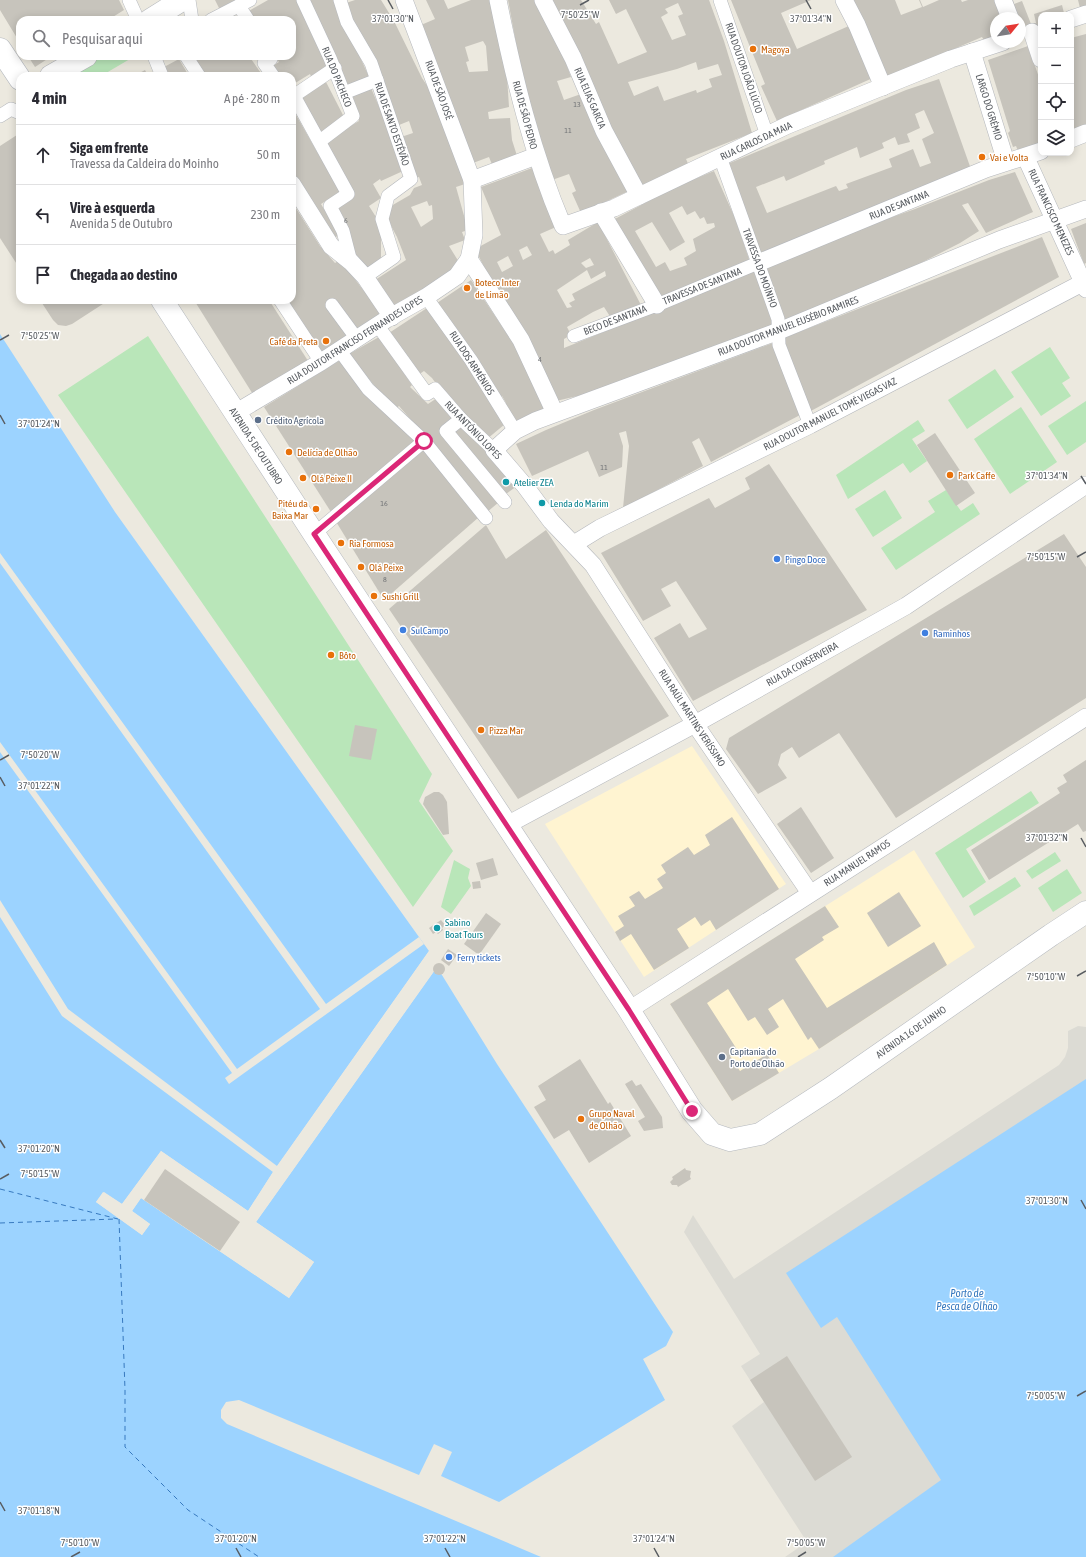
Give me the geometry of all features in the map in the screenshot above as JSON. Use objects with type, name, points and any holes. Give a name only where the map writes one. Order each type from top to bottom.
[{"type":"main road","points":[[156,16],[182,0]]},
{"type":"main road","points":[[0,49],[16,73]]},
{"type":"main road","points":[[58,72],[79,60]]},
{"type":"main road","name":"AVENIDA 5 DE OUTUBRO","points":[[165,304],[314,534],[629,1010],[692,1111],[712,1134],[730,1140]]},
{"type":"main road","name":"AVENIDA 16 DE JUNHO","points":[[730,1140],[760,1134],[831,1088],[1086,912]]},
{"type":"street","points":[[129,0],[136,16]]},
{"type":"street","points":[[189,0],[191,16]]},
{"type":"street","name":"RUA DO PACHECO","points":[[303,0],[334,68],[353,116],[320,141]]},
{"type":"street","name":"RUA DE SANTO ESTÊVÃO","points":[[340,0],[347,22],[371,63],[411,179],[388,196],[382,219],[394,257],[365,277]]},
{"type":"street","name":"RUA DE SÃO JOSÉ","points":[[404,0],[472,180],[474,235],[469,260]]},
{"type":"street","name":"RUA DE SÃO PEDRO","points":[[498,0],[514,73],[536,156],[563,226]]},
{"type":"street","name":"RUA ELIAS GARCIA","points":[[543,0],[573,58],[604,131],[639,196]]},
{"type":"street","name":"RUA DOUTOR JOÃO LÚCIO","points":[[720,0],[767,135]]},
{"type":"street","points":[[844,0],[857,25],[883,87]]},
{"type":"street","points":[[1003,0],[1008,12]]},
{"type":"street","points":[[220,16],[245,3],[247,16]]},
{"type":"street","points":[[1074,18],[1086,14]]},
{"type":"street","points":[[1031,33],[1038,50]]},
{"type":"street","name":"RUA CARLOS DA MAIA","points":[[563,226],[639,196],[788,125],[951,59],[990,46]]},
{"type":"street","name":"LARGO DO GRÉMIO","points":[[972,52],[1006,162]]},
{"type":"street","points":[[156,60],[160,72]]},
{"type":"street","points":[[189,60],[196,72]]},
{"type":"street","points":[[269,60],[264,63],[270,72]]},
{"type":"street","points":[[296,95],[334,68]]},
{"type":"street","points":[[344,92],[377,80]]},
{"type":"street","points":[[296,102],[320,141],[348,194],[330,206],[343,231],[351,262]]},
{"type":"street","points":[[0,116],[11,109],[16,111]]},
{"type":"street","points":[[1074,138],[1086,133]]},
{"type":"street","name":"RUA DE SANTANA","points":[[758,263],[1006,162],[1033,155]]},
{"type":"street","name":"RUA FRANCISCO MENEZES","points":[[1033,155],[1054,221],[1085,284]]},
{"type":"street","points":[[472,180],[536,156]]},
{"type":"street","name":"TRAVESSA DO MOÍNHO","points":[[720,158],[778,319],[780,345],[810,425]]},
{"type":"street","points":[[296,190],[331,246],[351,262],[365,277],[385,322]]},
{"type":"street","name":"RUA DOUTOR MANUEL EUSÉBIO RAMIRES","points":[[494,450],[516,431],[535,421],[779,331],[999,240],[1086,209]]},
{"type":"street","name":"TRAVESSA DE SANTANA","points":[[601,212],[657,305],[758,263]]},
{"type":"street","points":[[469,260],[521,340],[555,413]]},
{"type":"street","name":"RUA DOUTOR FRANCISO FERNANDES LOPES","points":[[235,413],[340,351],[426,297],[457,276],[469,260]]},
{"type":"street","name":"RUA DOUTOR MANUEL TOMÉ VIEGAS VAZ","points":[[574,544],[600,528],[810,425],[1085,284]]},
{"type":"street","name":"RUA DOS ARMÉNIOS","points":[[426,297],[471,360],[516,431]]},
{"type":"street","points":[[283,304],[321,362]]},
{"type":"street","points":[[332,305],[357,339]]},
{"type":"street","name":"BECO DE SANTANA","points":[[574,336],[657,305]]},
{"type":"street","name":"RUA ANTÓNIO LOPES","points":[[385,322],[427,394],[435,389],[460,419],[494,450],[525,486],[551,521],[574,544]]},
{"type":"street","points":[[340,351],[368,389],[424,441],[486,518]]},
{"type":"street","points":[[460,419],[446,431],[506,502]]},
{"type":"street","points":[[314,534],[424,441]]},
{"type":"street","name":"RUA DA CONSERVEIRA","points":[[506,825],[695,724],[906,606],[1086,485]]},
{"type":"street","name":"RUA RAÚL MARTINS VERÍSSIMO","points":[[574,544],[593,565],[695,724],[810,893]]},
{"type":"street","name":"RUA MANUEL RAMOS","points":[[629,1010],[1086,717]]},
{"type":"shaded area","points":[[692,746],[786,884],[644,977],[545,824]]},
{"type":"shaded area","points":[[914,850],[975,947],[819,1049],[732,1101],[670,1004]]},
{"type":"shaded area","name":"Porto de Pesca de Olhão","points":[[1078,1026],[1086,1027],[1086,1557],[785,1557],[807,1542],[732,1426],[764,1402],[741,1366],[760,1354],[684,1232],[693,1215],[734,1279],[1059,1065],[1065,1057],[1068,1048],[1068,1031]]},
{"type":"green space","points":[[92,60],[128,60],[108,72],[69,72]]},
{"type":"green space","points":[[148,336],[432,774],[419,801],[453,851],[413,907],[58,395]]},
{"type":"green space","points":[[1050,347],[1070,378],[1062,383],[1071,396],[1041,416],[1011,372]]},
{"type":"green space","points":[[995,369],[1014,397],[967,429],[948,400]]},
{"type":"green space","points":[[1086,401],[1086,442],[1067,455],[1048,426]]},
{"type":"green space","points":[[1021,407],[1057,462],[1010,494],[974,439]]},
{"type":"green space","points":[[918,420],[925,431],[912,439],[927,461],[910,473],[903,463],[848,499],[836,475]]},
{"type":"green space","points":[[885,490],[902,518],[873,537],[855,509]]},
{"type":"green space","points":[[946,490],[961,511],[973,503],[980,514],[896,570],[881,548],[935,512],[928,501]]},
{"type":"green space","points":[[1031,791],[1039,803],[966,849],[986,882],[963,898],[935,853]]},
{"type":"green space","points":[[1055,852],[1061,861],[1032,879],[1026,871]]},
{"type":"green space","points":[[454,860],[470,869],[468,878],[471,886],[451,914],[441,907]]},
{"type":"green space","points":[[1067,869],[1082,893],[1053,912],[1038,888]]},
{"type":"green space","points":[[1015,877],[1021,886],[974,916],[969,906]]},
{"type":"water","points":[[0,334],[115,512],[429,951],[273,1172],[248,1211],[161,1151],[122,1204],[104,1192],[96,1202],[142,1235],[150,1224],[132,1211],[141,1198],[289,1298],[314,1262],[256,1222],[437,967],[497,1064],[673,1332],[666,1346],[643,1359],[665,1400],[499,1502],[441,1476],[452,1452],[434,1444],[419,1475],[239,1400],[226,1402],[221,1410],[221,1418],[227,1424],[541,1557],[0,1557]]},
{"type":"water","name":"Porto de Pesca de Olhão","points":[[1086,1079],[1086,1557],[833,1557],[941,1480],[837,1317],[821,1328],[786,1273]]},
{"type":"pier","points":[[0,553],[326,1004],[419,937],[424,944],[229,1084],[225,1078],[232,1073],[0,752],[0,742],[237,1069],[320,1009],[0,563]]},
{"type":"pier","points":[[0,900],[68,1009],[277,1166],[429,951],[430,953],[249,1212],[162,1153],[123,1206],[104,1195],[99,1202],[142,1233],[148,1224],[130,1211],[142,1196],[288,1295],[311,1263],[254,1222],[436,965],[437,967],[256,1222],[314,1262],[289,1298],[141,1198],[132,1211],[150,1224],[142,1235],[96,1202],[103,1192],[122,1204],[161,1151],[248,1211],[273,1172],[62,1016],[0,917]]},
{"type":"building","points":[[0,0],[119,0],[124,10],[114,16],[16,16],[16,36],[0,10]]},
{"type":"building","points":[[215,0],[245,0],[221,12]]},
{"type":"building","points":[[268,0],[296,0],[330,69],[312,79],[310,74],[296,83],[296,72],[274,72],[271,67],[279,62],[278,60],[296,60],[296,16],[250,16],[247,12]]},
{"type":"building","points":[[308,0],[334,0],[370,79],[347,88]]},
{"type":"building","points":[[355,0],[381,0],[394,21],[422,78],[434,96],[465,184],[456,187],[468,230],[462,232],[465,240],[449,246],[462,267],[392,310],[372,282],[406,260],[397,237],[388,220],[391,206],[410,195],[414,188],[422,185],[419,177],[415,178],[401,137],[413,133],[409,121],[399,125],[353,26],[346,3]],"holes":[[[427,201],[429,206],[432,205],[433,219],[421,227],[411,207]]]},
{"type":"building","points":[[426,0],[444,0],[448,9],[471,0],[491,0],[506,61],[509,107],[488,112],[489,119],[510,118],[512,140],[518,159],[493,167],[489,157],[473,163],[421,25],[435,19]],"holes":[[[483,41],[486,46],[488,71],[469,72],[466,62],[469,61],[465,47]]]},
{"type":"building","points":[[508,0],[537,0],[563,55],[571,77],[557,81],[564,100],[581,94],[631,190],[581,213],[572,193],[576,191],[569,174],[552,180],[521,70]]},
{"type":"building","points":[[549,0],[581,0],[596,24],[599,22],[618,64],[647,52],[626,9],[616,14],[609,0],[709,0],[724,41],[752,133],[686,159],[690,168],[640,188]],"holes":[[[678,3],[683,14],[678,16],[686,35],[672,40],[661,17],[668,13],[665,9]],[[696,62],[698,70],[718,64],[722,75],[709,79],[712,87],[697,93],[696,90],[664,101],[658,86],[634,96],[628,82],[677,69]]]},
{"type":"building","points":[[731,0],[811,0],[781,13],[797,49],[851,25],[875,77],[777,121],[761,86],[765,84]]},
{"type":"building","points":[[852,0],[895,0],[901,15],[922,7],[919,0],[923,7],[939,0],[961,0],[962,2],[968,0],[996,0],[1000,12],[990,12],[990,40],[985,42],[982,37],[886,78]]},
{"type":"building","points":[[1011,0],[1013,0],[1014,4],[1022,1],[1031,24],[1036,23],[1034,14],[1038,13],[1038,25],[1026,29],[1026,12],[1016,12]]},
{"type":"building","points":[[1078,0],[1086,0],[1086,10],[1074,14],[1074,12],[1067,12],[1080,8]]},
{"type":"building","points":[[1062,5],[1064,12],[1040,12]]},
{"type":"building","points":[[1086,34],[1086,124],[1074,129],[1074,48],[1074,37]]},
{"type":"building","points":[[1028,46],[1038,74],[1038,146],[1019,153],[1016,146],[1013,147],[1008,133],[1010,131],[988,60],[1026,48]]},
{"type":"building","points":[[31,60],[46,60],[35,67]]},
{"type":"building","points":[[180,60],[187,72],[166,72],[164,67]]},
{"type":"building","points":[[196,60],[252,60],[260,72],[203,72]]},
{"type":"building","points":[[939,79],[972,172],[761,254],[725,165],[906,90]],"holes":[[[924,110],[934,133],[922,139],[931,163],[920,167],[913,149],[889,159],[892,167],[846,184],[848,188],[839,191],[836,186],[767,213],[756,187],[784,176],[786,181],[825,164],[824,161],[857,147],[860,158],[884,148],[882,143],[895,137],[898,145],[910,142],[907,134],[920,128],[915,114]]]},
{"type":"building","points":[[326,82],[344,117],[321,135],[300,97]]},
{"type":"building","points":[[371,88],[389,130],[403,171],[381,181],[380,179],[373,184],[381,198],[369,206],[376,217],[381,236],[381,261],[365,271],[353,254],[336,209],[355,196],[337,166],[325,141],[359,121],[349,97]]},
{"type":"building","points":[[296,115],[340,192],[321,204],[339,235],[331,240],[296,182]]},
{"type":"building","points":[[16,136],[16,263],[0,238],[0,146]]},
{"type":"building","points":[[532,168],[556,227],[540,234],[549,252],[553,250],[555,254],[570,245],[568,240],[598,222],[642,307],[611,318],[604,307],[593,312],[567,327],[571,335],[564,339],[564,348],[754,271],[774,324],[586,394],[556,401],[475,249],[501,235],[481,187]],"holes":[[[527,246],[532,255],[523,260],[519,250]],[[508,256],[513,266],[502,272],[497,262]],[[590,258],[594,265],[586,268],[581,263]],[[587,270],[591,279],[605,271],[606,276],[572,294],[575,300],[569,303],[572,307],[567,308],[557,290]]]},
{"type":"building","points":[[714,171],[735,218],[750,262],[658,300],[613,220],[673,188]],"holes":[[[682,206],[687,215],[695,211],[700,219],[704,217],[707,224],[714,223],[715,227],[693,239],[696,251],[684,258],[687,265],[670,271],[665,262],[656,267],[635,231],[652,222],[670,251],[685,242],[669,213]]]},
{"type":"building","points":[[1015,172],[1033,212],[986,233],[968,203],[962,205],[979,231],[960,243],[909,269],[782,322],[764,267],[861,228],[989,180]]},
{"type":"building","points":[[296,208],[320,246],[335,263],[340,260],[381,313],[357,332],[341,307],[333,299],[327,303],[349,337],[320,356],[288,304],[296,304]]},
{"type":"building","points":[[1086,223],[1086,263],[1084,264],[1071,229]]},
{"type":"building","points":[[1042,237],[1059,277],[809,412],[781,339]]},
{"type":"building","points":[[471,280],[519,352],[548,408],[514,423],[504,406],[506,403],[502,396],[499,399],[437,303]]},
{"type":"building","points":[[43,304],[103,304],[72,324],[66,326],[58,325]]},
{"type":"building","points":[[196,304],[272,304],[310,364],[254,396]]},
{"type":"building","points":[[427,308],[456,346],[505,424],[487,439],[442,392],[432,378],[424,371],[418,375],[389,333]]},
{"type":"building","points":[[379,337],[412,385],[410,387],[428,404],[440,396],[456,418],[439,431],[499,502],[486,513],[418,428],[399,406],[394,410],[349,354]]},
{"type":"building","points":[[773,343],[802,414],[711,462],[699,438],[692,442],[703,466],[623,508],[629,446],[626,431],[619,433],[623,446],[622,467],[599,477],[588,451],[532,476],[516,444],[594,410]]},
{"type":"building","points":[[342,359],[420,441],[331,512],[264,407]]},
{"type":"building","points":[[461,424],[517,486],[506,494],[451,431]]},
{"type":"building","name":"Park Caffe","points":[[935,433],[975,493],[956,506],[917,445]]},
{"type":"building","points":[[424,446],[479,517],[384,600],[335,520]]},
{"type":"building","points":[[769,464],[867,610],[693,701],[654,638],[680,623],[689,638],[707,629],[676,581],[661,589],[671,606],[643,621],[601,553],[709,498],[715,508],[750,489],[745,478]]},
{"type":"building","points":[[486,525],[506,559],[546,530],[669,716],[518,799],[389,609]]},
{"type":"building","points":[[1064,534],[1086,567],[1086,698],[896,818],[839,733],[799,758],[792,747],[781,754],[778,765],[787,778],[758,794],[726,749],[729,738]]},
{"type":"building","points":[[355,725],[377,729],[371,760],[349,756]]},
{"type":"building","points":[[1086,760],[1086,831],[1083,832],[1078,824],[989,880],[971,850],[1060,793],[1057,788],[1067,782],[1063,775]]},
{"type":"building","points":[[434,792],[439,792],[443,795],[447,802],[449,834],[443,835],[423,804],[425,797]]},
{"type":"building","points":[[801,807],[834,858],[811,873],[777,824]]},
{"type":"building","points":[[732,817],[779,889],[716,930],[710,920],[701,926],[695,917],[677,929],[689,948],[654,970],[631,934],[620,941],[615,932],[624,926],[618,916],[635,906],[629,897],[639,891],[645,899],[663,888],[657,879],[666,873],[661,865],[688,847],[694,855],[710,845],[705,835]]},
{"type":"building","points":[[493,858],[498,875],[481,880],[476,863]]},
{"type":"building","points":[[480,881],[481,888],[473,889],[472,882]]},
{"type":"building","points":[[899,892],[921,926],[888,947],[867,913]]},
{"type":"building","points":[[825,906],[839,927],[822,937],[824,940],[795,959],[827,1008],[934,942],[947,965],[819,1049],[811,1037],[808,1040],[783,999],[768,1009],[779,1027],[767,1035],[755,1017],[748,1021],[728,989],[707,1003],[738,1051],[730,1056],[740,1071],[767,1054],[779,1073],[732,1101],[670,1004]]},
{"type":"building","points":[[486,913],[501,924],[479,955],[464,944]]},
{"type":"building","points":[[441,920],[445,925],[442,928],[443,930],[438,934],[436,932],[433,934],[429,928]]},
{"type":"building","name":"Ferry tickets","points":[[448,949],[457,955],[449,966],[441,960]]},
{"type":"building","points":[[437,963],[441,963],[445,969],[441,975],[437,975],[433,971],[433,967]]},
{"type":"building","name":"Grupo Naval de Olhão","points":[[580,1059],[608,1104],[610,1102],[631,1136],[589,1163],[569,1130],[554,1139],[534,1107],[546,1100],[538,1086]]},
{"type":"building","points":[[632,1080],[636,1086],[641,1084],[662,1117],[663,1128],[644,1131],[638,1121],[645,1117],[625,1084]]},
{"type":"building","points":[[685,1168],[686,1170],[691,1171],[691,1179],[678,1187],[677,1185],[672,1185],[670,1182],[673,1179],[672,1177]]},
{"type":"building","points":[[165,1169],[240,1222],[220,1251],[144,1200]]},
{"type":"building","points":[[787,1356],[852,1457],[815,1481],[750,1380]]},
{"type":"ferry route","points":[[0,1189],[118,1219]]},
{"type":"ferry route","points":[[0,1223],[116,1219]]},
{"type":"ferry route","points":[[119,1219],[125,1390],[125,1447],[188,1510],[259,1557]]},
{"type":"place","name":"Magoya","points":[[753,49]]},
{"type":"place","name":"Vai e Volta","points":[[982,157]]},
{"type":"place","name":"Boteco Inter de Limão","points":[[467,288]]},
{"type":"place","name":"Café da Preta","points":[[326,341]]},
{"type":"place","name":"Crédito Agrícola","points":[[258,420]]},
{"type":"place","name":"Delícia de Olhão","points":[[289,452]]},
{"type":"place","name":"Park Caffe","points":[[950,475]]},
{"type":"place","name":"Olá Peixe II","points":[[303,478]]},
{"type":"place","name":"Atelier ZEA","points":[[506,482]]},
{"type":"place","name":"Lenda do Marim","points":[[542,503]]},
{"type":"place","name":"Pitéu da Baixa Mar","points":[[316,509]]},
{"type":"place","name":"Ria Formosa","points":[[341,543]]},
{"type":"place","name":"Pingo Doce","points":[[777,559]]},
{"type":"place","name":"Olá Peixe","points":[[361,567]]},
{"type":"place","name":"Sushi Grill","points":[[374,596]]},
{"type":"place","name":"SulCampo","points":[[403,630]]},
{"type":"place","name":"Raminhos","points":[[925,633]]},
{"type":"place","name":"Bôto","points":[[331,655]]},
{"type":"place","name":"Pizza Mar","points":[[481,730]]},
{"type":"place","name":"Sabino Boat Tours","points":[[437,928]]},
{"type":"place","name":"Ferry tickets","points":[[449,957]]},
{"type":"place","name":"Capitania do Porto de Olhão","points":[[722,1057]]},
{"type":"place","name":"Grupo Naval de Olhão","points":[[581,1119]]},
{"type":"route","points":[[424,441],[314,534],[629,1010],[692,1111]]}]
